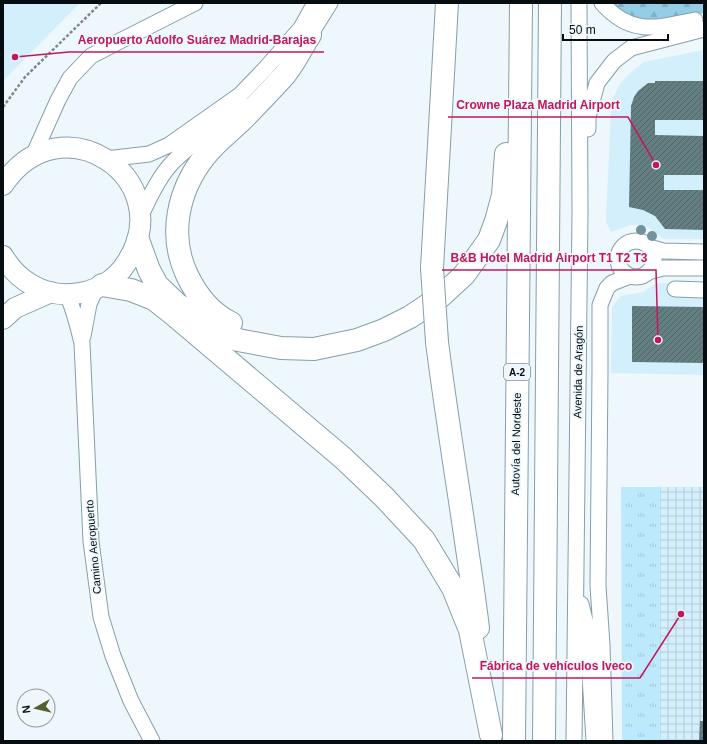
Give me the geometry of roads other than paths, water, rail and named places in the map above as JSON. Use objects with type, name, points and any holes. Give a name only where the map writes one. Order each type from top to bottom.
[{"type":"highway","points":[[447,3],[432,268],[437,342],[448,428],[469,562],[491,738]]},
{"type":"highway","points":[[138,240],[149,270],[157,285],[177,304],[202,321],[238,340],[281,348],[314,349],[357,340],[410,318],[440,297],[464,275],[489,240],[496,221],[503,195],[520,3]]},
{"type":"highway","name":"Autovía del Nordeste","points":[[514,741],[520,3]]},
{"type":"highway","points":[[544,741],[550,3]]},
{"type":"highway","points":[[310,35],[284,76],[206,155],[195,171],[186,188],[180,205],[177,228],[178,251],[183,268],[199,297],[210,310],[227,322],[252,333],[284,341],[313,342],[357,340]]},
{"type":"highway","points":[[99,287],[131,290],[154,299],[344,458],[384,497],[424,540],[453,588],[470,630],[491,738]]},
{"type":"main road","points":[[3,185],[11,173],[21,163],[33,156],[51,149],[70,147],[83,149],[95,153],[117,167],[134,190],[140,217],[138,240],[132,254],[124,266],[114,277],[99,287],[86,292],[59,293],[38,288],[26,282],[16,274],[3,256]]},
{"type":"main road","points":[[3,319],[15,308],[59,293]]},
{"type":"street","points":[[33,156],[58,100],[70,78],[91,56],[195,3]]},
{"type":"street","points":[[106,159],[149,154],[169,145],[240,95],[301,28],[315,3]]},
{"type":"street","points":[[140,217],[154,188],[171,164],[202,137],[247,104],[273,78],[310,35],[330,3]]},
{"type":"street","name":"Avenida de Aragón","points":[[574,741],[580,213],[579,3]]},
{"type":"street","points":[[602,3],[611,13],[630,25],[649,28],[704,19]]},
{"type":"street","points":[[580,213],[588,180],[588,117],[597,83],[614,61],[631,48],[704,29]]},
{"type":"street","points":[[704,252],[663,251],[649,247],[645,244],[634,242],[624,245],[619,254],[619,265],[625,274],[630,276],[641,276],[648,272],[663,268],[704,268]]},
{"type":"street","points":[[648,272],[652,267],[653,260],[649,247]]},
{"type":"street","name":"Avenida de Aragón","points":[[605,741],[602,645],[598,586],[600,305],[607,288],[612,283],[630,276]]},
{"type":"street","name":"Camino Aeropuerto","points":[[82,343],[89,304],[99,287]]},
{"type":"street","points":[[675,289],[704,290]]},
{"type":"street","name":"Camino Aeropuerto","points":[[59,293],[74,313],[82,343],[91,541],[101,617],[113,656],[126,688],[152,741]]},
{"type":"street","points":[[576,581],[587,628],[594,741]]},
{"type":"place","name":"Aeropuerto Adolfo Suárez Madrid-Barajas","points":[[15,57]]},
{"type":"place","name":"Crowne Plaza Madrid Airport","points":[[656,165]]},
{"type":"place","name":"B&B Hotel Madrid Airport T1 T2 T3","points":[[658,340]]},
{"type":"place","name":"Fábrica de vehículos Iveco","points":[[681,614]]}]
